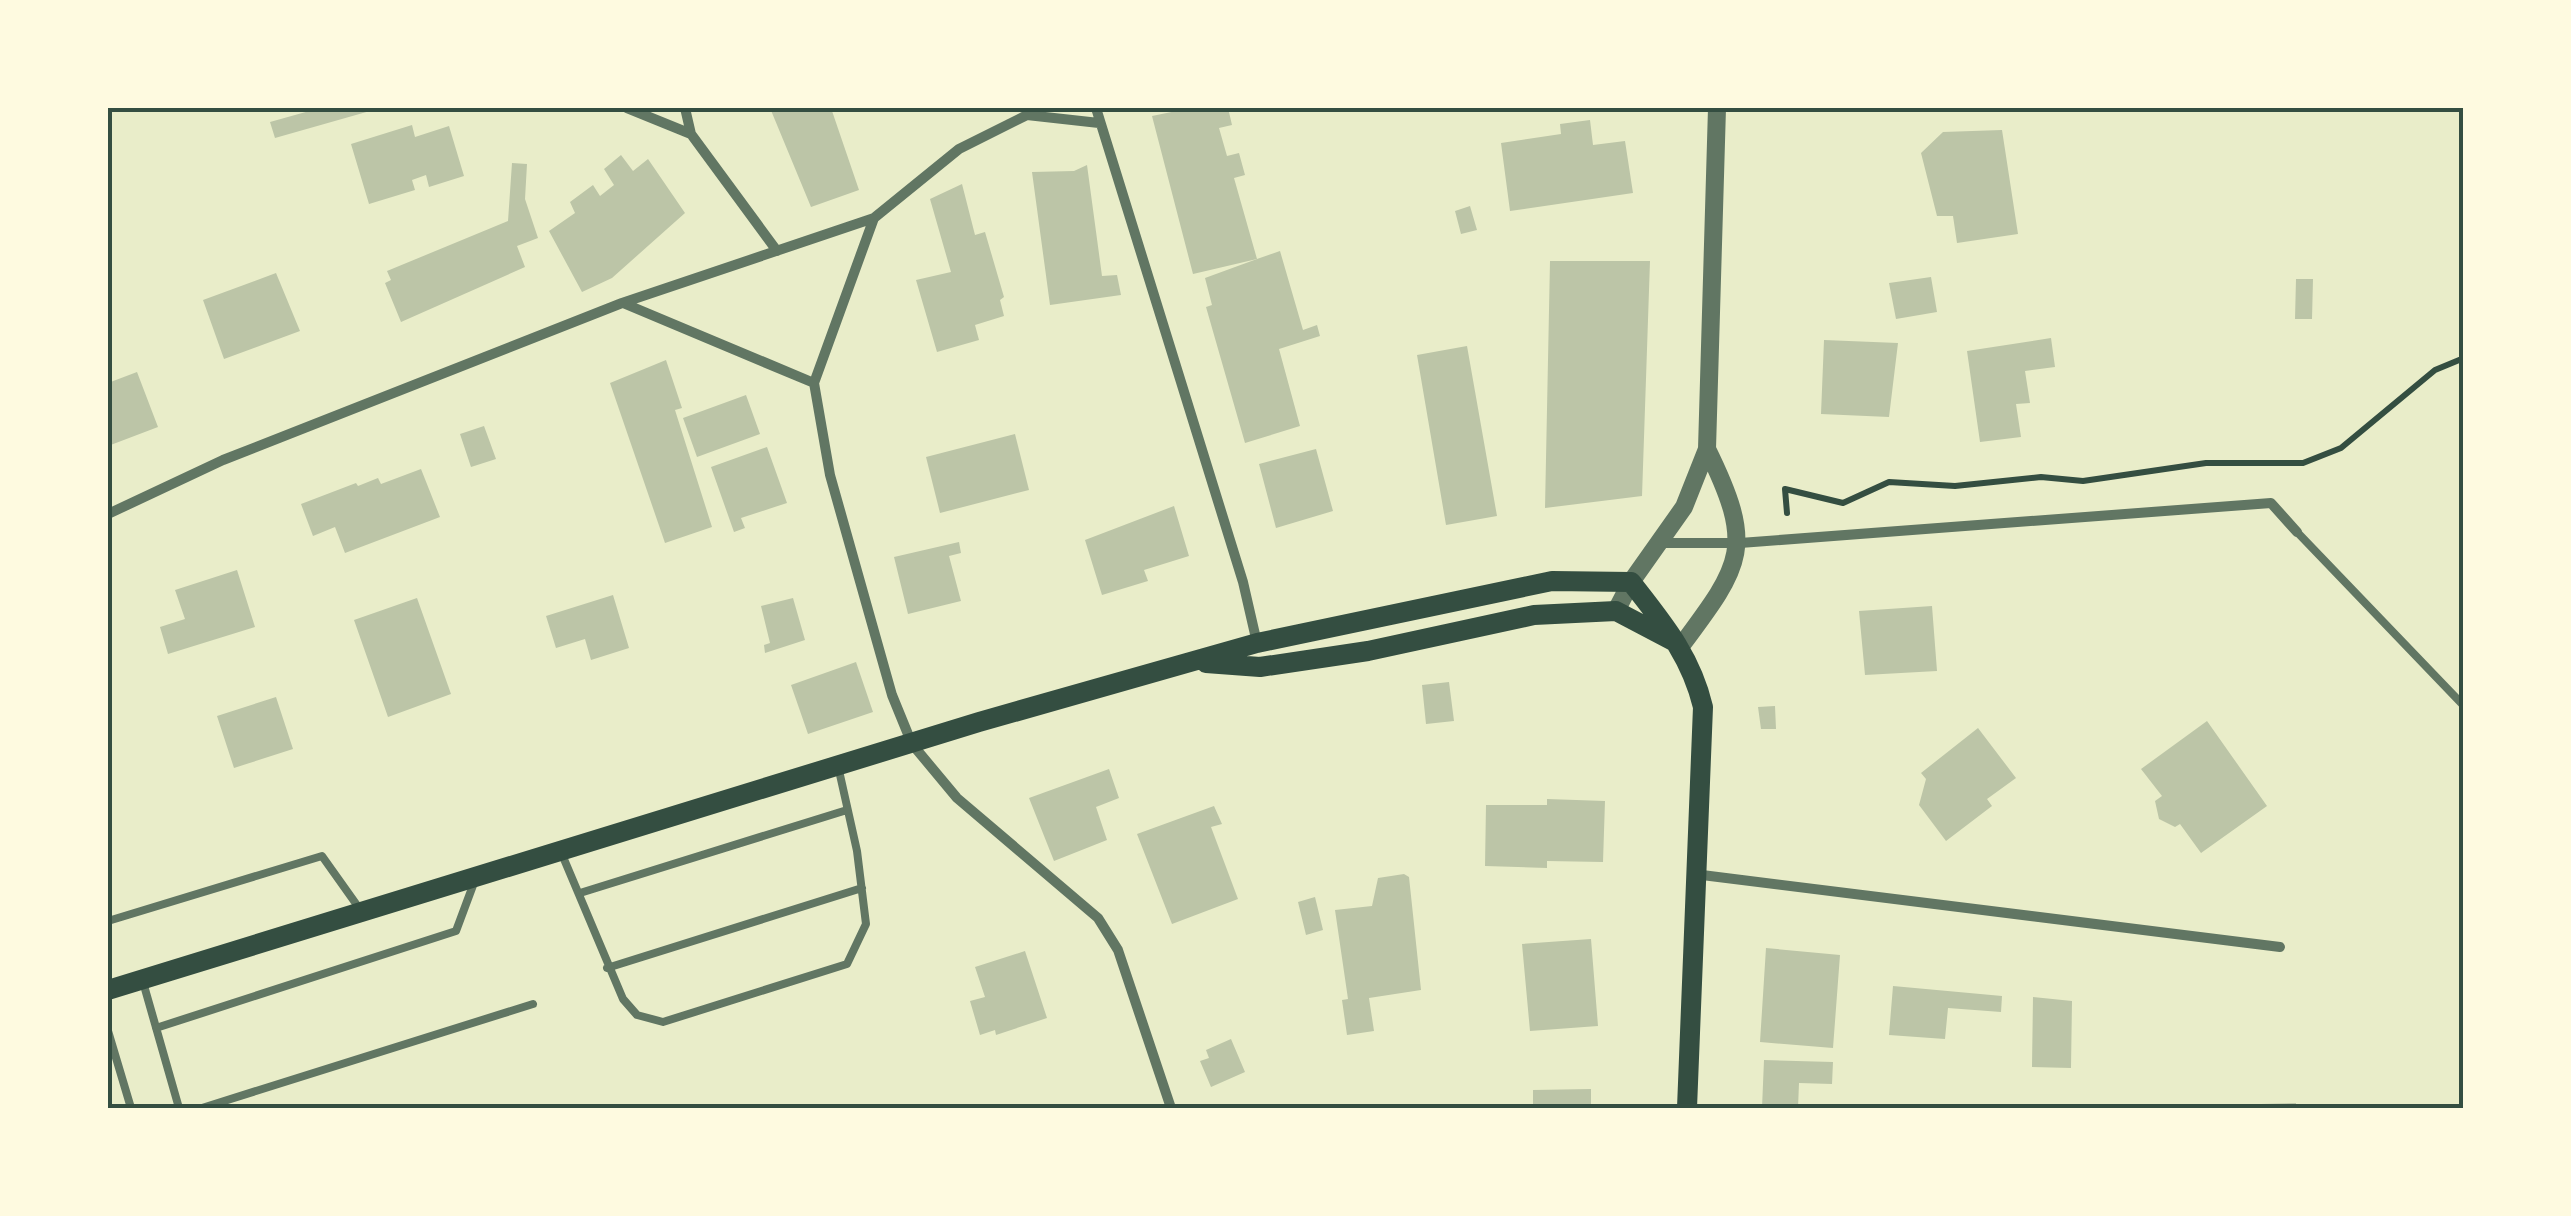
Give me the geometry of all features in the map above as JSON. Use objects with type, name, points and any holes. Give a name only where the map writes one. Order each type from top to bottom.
[{"type":"main road","points":[[108,990],[838,765],[1257,643],[1552,580],[1631,582],[1681,646],[1695,673],[1703,707],[1686,1108]]},
{"type":"main road","points":[[1193,662],[1260,667],[1368,651],[1534,615],[1616,611],[1681,646]]},
{"type":"street","points":[[627,108],[691,134]]},
{"type":"street","points":[[685,108],[691,134],[778,252]]},
{"type":"street","points":[[1096,108],[1244,582],[1257,643]]},
{"type":"street","points":[[1616,611],[1631,582],[1684,507],[1707,450],[1717,108]]},
{"type":"street","points":[[108,514],[223,460],[622,303],[874,218],[960,148],[1032,111],[1100,123]]},
{"type":"street","points":[[874,218],[814,383],[830,475],[892,694],[912,744],[957,798],[1098,918],[1118,950],[1171,1108]]},
{"type":"street","points":[[622,303],[814,383]]},
{"type":"street","points":[[1681,646],[1728,584],[1740,543],[1727,490],[1707,450]]},
{"type":"street","points":[[1660,542],[1740,543],[2271,504],[2297,532]]},
{"type":"street","points":[[1693,874],[2280,948]]},
{"type":"lane","points":[[2297,532],[2464,706]]},
{"type":"lane","points":[[562,852],[607,968],[638,1015],[663,1022],[847,964],[866,924],[838,765]]},
{"type":"lane","points":[[580,893],[802,828],[847,810]]},
{"type":"lane","points":[[108,920],[322,856],[362,912]]},
{"type":"lane","points":[[156,1028],[456,931],[476,878]]},
{"type":"lane","points":[[607,968],[862,888]]},
{"type":"lane","points":[[142,978],[178,1108]]},
{"type":"lane","points":[[202,1108],[534,1004]]},
{"type":"lane","points":[[108,1031],[131,1108]]},
{"type":"path","points":[[1785,490],[1844,503],[1889,482],[1955,486],[2040,477],[2083,481],[2206,463],[2302,463],[2341,448],[2435,370],[2464,358]]},
{"type":"building","points":[[320,108],[377,109],[275,138],[270,122]]},
{"type":"building","points":[[770,108],[831,108],[859,190],[811,207]]},
{"type":"building","points":[[1191,108],[1228,108],[1232,125],[1219,128],[1227,156],[1239,153],[1245,175],[1234,178],[1257,259],[1193,274],[1152,116]]},
{"type":"building","points":[[1590,120],[1593,145],[1625,141],[1633,193],[1510,211],[1501,143],[1561,134],[1560,124]]},
{"type":"building","points":[[412,125],[415,137],[449,126],[464,176],[429,187],[426,175],[412,180],[415,190],[369,204],[351,144]]},
{"type":"building","points":[[2002,130],[2018,234],[1957,243],[1953,216],[1937,216],[1921,153],[1943,132]]},
{"type":"building","points":[[621,155],[633,171],[648,159],[685,213],[612,278],[582,292],[549,231],[575,213],[570,202],[593,185],[600,196],[614,185],[604,169]]},
{"type":"building","points":[[512,163],[527,164],[525,199],[538,238],[517,246],[525,267],[401,322],[385,283],[391,280],[387,271],[508,221]]},
{"type":"building","points":[[1087,165],[1102,276],[1117,275],[1121,295],[1050,305],[1032,172],[1074,171]]},
{"type":"building","points":[[962,184],[975,235],[985,232],[1004,297],[1000,300],[1004,316],[975,325],[979,340],[937,352],[916,280],[951,272],[930,199]]},
{"type":"building","points":[[1470,206],[1477,230],[1461,234],[1455,211]]},
{"type":"building","points":[[1280,251],[1303,330],[1317,325],[1320,336],[1279,349],[1300,426],[1245,443],[1206,307],[1212,305],[1205,278]]},
{"type":"building","points":[[1550,261],[1650,261],[1642,496],[1545,508]]},
{"type":"building","points":[[276,273],[300,331],[224,359],[203,300]]},
{"type":"building","points":[[1931,277],[1937,312],[1896,319],[1889,283]]},
{"type":"building","points":[[2296,279],[2313,279],[2312,319],[2295,319]]},
{"type":"building","points":[[2051,338],[2055,367],[2025,371],[2030,403],[2016,404],[2021,437],[1980,442],[1967,351]]},
{"type":"building","points":[[1824,340],[1898,343],[1889,417],[1821,414]]},
{"type":"building","points":[[1467,346],[1497,516],[1446,525],[1417,355]]},
{"type":"building","points":[[666,360],[682,408],[675,410],[712,527],[665,543],[610,383]]},
{"type":"building","points":[[137,372],[158,427],[108,446],[108,383]]},
{"type":"building","points":[[746,395],[760,434],[697,457],[683,418]]},
{"type":"building","points":[[484,426],[496,459],[471,467],[460,434]]},
{"type":"building","points":[[1015,434],[1029,490],[940,513],[926,457]]},
{"type":"building","points":[[767,447],[787,503],[741,518],[745,528],[734,532],[711,467]]},
{"type":"building","points":[[1316,449],[1333,511],[1276,528],[1259,464]]},
{"type":"building","points":[[421,469],[440,517],[345,553],[335,527],[313,536],[301,504],[356,483],[358,486],[378,478],[381,484]]},
{"type":"building","points":[[1174,506],[1189,556],[1144,570],[1148,581],[1102,595],[1085,540]]},
{"type":"building","points":[[959,542],[961,553],[949,556],[961,601],[908,614],[894,557]]},
{"type":"building","points":[[237,570],[255,627],[168,654],[160,627],[185,619],[175,590]]},
{"type":"building","points":[[613,595],[629,648],[591,660],[585,639],[556,648],[546,616]]},
{"type":"building","points":[[417,598],[451,694],[388,717],[354,620]]},
{"type":"building","points":[[793,598],[805,640],[765,653],[764,645],[770,643],[761,606]]},
{"type":"building","points":[[1932,606],[1937,671],[1865,675],[1859,611]]},
{"type":"building","points":[[856,662],[873,712],[808,734],[791,685]]},
{"type":"building","points":[[1449,682],[1454,721],[1426,724],[1422,685]]},
{"type":"building","points":[[276,697],[293,749],[234,768],[217,716]]},
{"type":"building","points":[[1775,706],[1776,729],[1761,729],[1758,707]]},
{"type":"building","points":[[2207,721],[2267,806],[2201,853],[2180,824],[2175,827],[2159,819],[2155,801],[2162,796],[2141,769]]},
{"type":"building","points":[[1978,728],[2016,778],[1987,799],[1992,806],[1946,841],[1919,805],[1926,779],[1921,773]]},
{"type":"building","points":[[1109,769],[1119,798],[1096,807],[1107,840],[1054,861],[1029,798]]},
{"type":"building","points":[[1547,799],[1605,801],[1603,862],[1547,861],[1547,868],[1485,866],[1486,805],[1547,805]]},
{"type":"building","points":[[1214,806],[1222,824],[1211,827],[1238,899],[1172,924],[1137,834]]},
{"type":"building","points":[[1404,874],[1409,877],[1421,990],[1369,998],[1374,1031],[1347,1035],[1342,1000],[1348,999],[1335,910],[1372,906],[1378,878]]},
{"type":"building","points":[[1315,897],[1323,930],[1306,935],[1298,902]]},
{"type":"building","points":[[1591,939],[1598,1026],[1530,1031],[1522,944]]},
{"type":"building","points":[[1766,948],[1840,955],[1833,1048],[1760,1042]]},
{"type":"building","points":[[1025,951],[1047,1018],[996,1035],[995,1030],[980,1035],[970,1001],[985,997],[975,967]]},
{"type":"building","points":[[1893,986],[2002,996],[2001,1012],[1948,1008],[1945,1039],[1889,1035]]},
{"type":"building","points":[[2033,997],[2072,1001],[2071,1068],[2032,1067]]},
{"type":"building","points":[[1231,1039],[1245,1072],[1211,1087],[1200,1061],[1209,1058],[1206,1050]]},
{"type":"building","points":[[1764,1060],[1833,1062],[1832,1084],[1799,1083],[1798,1108],[1762,1108]]},
{"type":"building","points":[[1591,1089],[1591,1108],[1533,1108],[1533,1090]]},
{"type":"building","points":[[2296,1103],[2296,1108],[2225,1105]]}]
